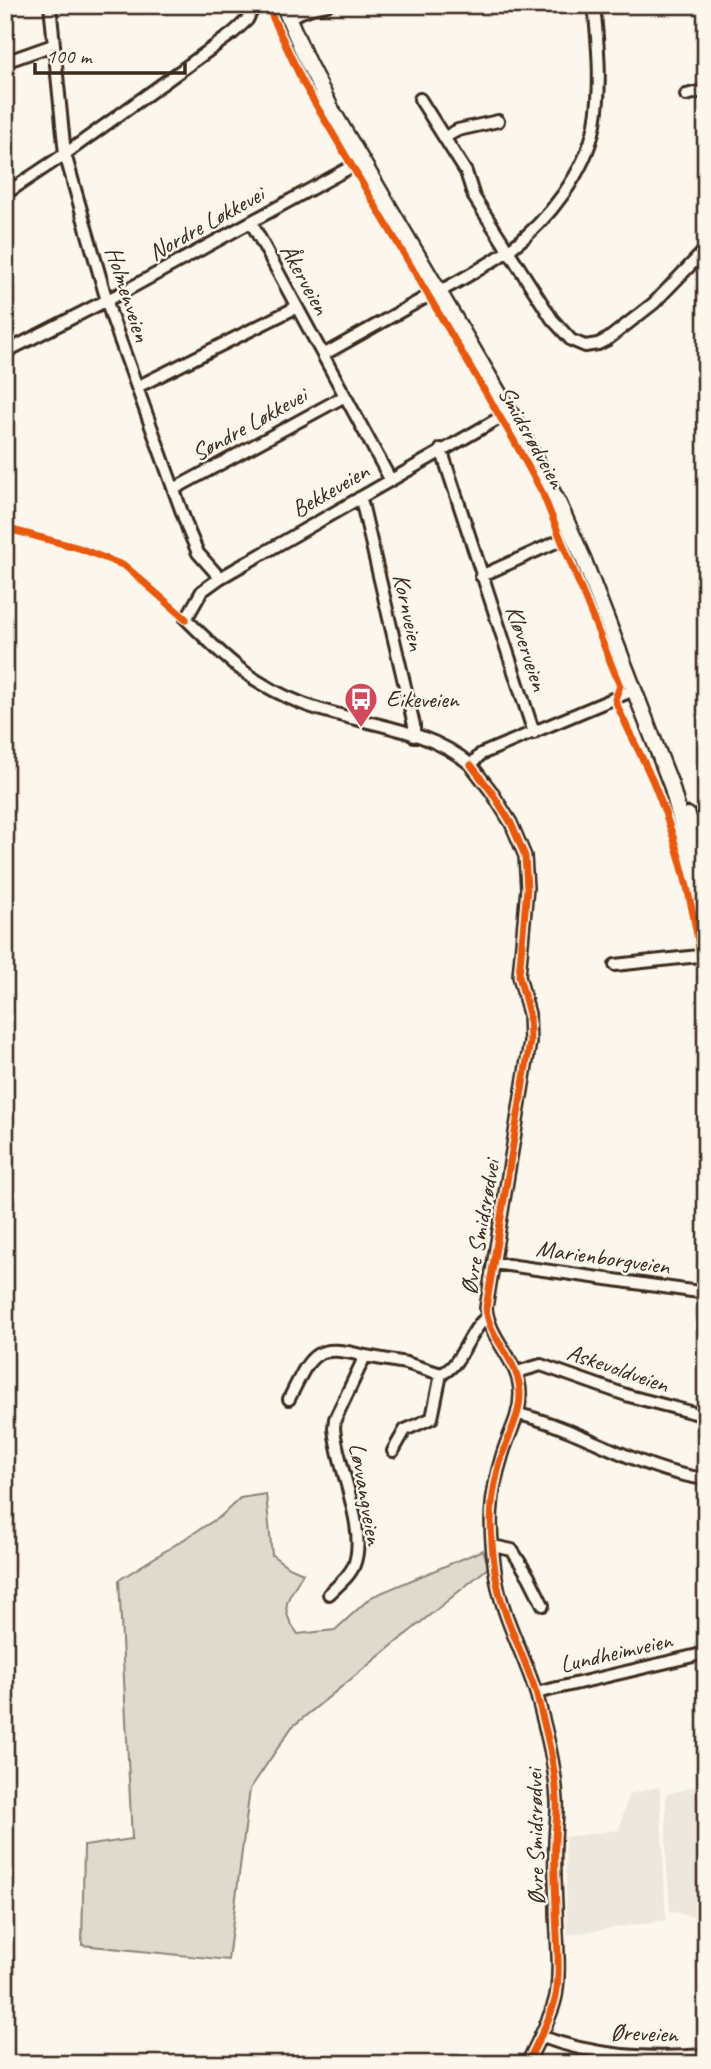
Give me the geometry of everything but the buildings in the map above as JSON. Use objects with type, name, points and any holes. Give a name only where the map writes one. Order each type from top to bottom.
[{"type":"main road","name":"Smidsrødveien","points":[[286,11],[332,110],[433,294],[510,412],[559,503],[671,785],[706,912]]},
{"type":"main road","name":"Smidsrødveien","points":[[671,785],[689,818],[706,867]]},
{"type":"street","name":"Holmenveien","points":[[50,5],[65,154],[106,299],[198,553],[220,578]]},
{"type":"street","points":[[5,194],[233,33],[247,20],[255,5]]},
{"type":"street","points":[[286,11],[327,5]]},
{"type":"street","points":[[323,355],[508,250],[530,232],[557,202],[590,145],[595,125],[599,81],[594,5]]},
{"type":"street","points":[[5,62],[53,45]]},
{"type":"street","points":[[686,95],[706,90]]},
{"type":"street","points":[[420,99],[466,172],[474,197],[561,331],[570,340],[585,346],[598,344],[635,320],[674,284],[706,248]]},
{"type":"street","points":[[445,137],[458,130],[498,121]]},
{"type":"street","name":"Nordre Løkkevei","points":[[5,352],[351,167]]},
{"type":"street","name":"Åkerveien","points":[[251,222],[390,479]]},
{"type":"street","points":[[137,387],[297,307]]},
{"type":"street","name":"Søndre Løkkevei","points":[[174,489],[345,396]]},
{"type":"street","name":"Bekkeveien","points":[[414,736],[326,712],[274,692],[242,673],[186,619],[202,591],[220,578],[441,449],[510,412]]},
{"type":"street","name":"Kløverveien","points":[[441,449],[534,733]]},
{"type":"street","name":"Kornveien","points":[[359,498],[379,568],[414,725],[414,736]]},
{"type":"street","points":[[481,576],[554,543]]},
{"type":"street","points":[[414,736],[446,748],[471,765],[481,754],[634,690]]},
{"type":"street","name":"Øvre Smidsrødvei","points":[[471,765],[511,823],[523,848],[527,869],[519,969],[530,1021],[530,1042],[486,1308],[487,1317],[517,1372],[520,1394],[518,1414],[491,1494],[495,1574],[502,1607],[536,1693],[553,1761],[557,1803],[556,1993],[527,2064]]},
{"type":"street","points":[[615,965],[699,956]]},
{"type":"street","name":"Marienborgveien","points":[[494,1263],[706,1293]]},
{"type":"street","name":"Løvvangveien","points":[[393,1451],[405,1430],[432,1418],[441,1374],[453,1366],[474,1331],[487,1317]]},
{"type":"street","points":[[289,1399],[304,1368],[318,1352],[341,1349],[406,1363],[441,1374]]},
{"type":"street","name":"Løvvangveien","points":[[329,1594],[350,1572],[356,1558],[356,1533],[351,1503],[334,1428],[339,1409],[365,1356]]},
{"type":"street","name":"Askevoldveien","points":[[517,1372],[541,1365],[629,1396],[706,1416]]},
{"type":"street","points":[[518,1414],[551,1424],[652,1465],[706,1479]]},
{"type":"street","points":[[493,1546],[512,1550],[543,1605]]},
{"type":"street","name":"Lundheimveien","points":[[536,1693],[706,1653]]},
{"type":"street","name":"Øreveien","points":[[540,2036],[608,2054],[647,2058],[706,2055]]},
{"type":"shaded area","points":[[266,1494],[272,1555],[303,1573],[289,1597],[286,1610],[298,1634],[335,1630],[371,1597],[483,1550],[489,1567],[292,1727],[250,1789],[228,1960],[82,1945],[84,1846],[132,1839],[119,1580],[221,1516],[240,1498]]},
{"type":"shaded area","points":[[706,1784],[706,1920],[670,1911],[666,1794]]},
{"type":"shaded area","points":[[660,1787],[666,1920],[567,1935],[565,1837],[619,1830],[629,1794]]},
{"type":"cycle path","points":[[267,5],[303,83],[542,492],[620,686],[616,702],[666,814],[694,918],[706,997]]},
{"type":"cycle path","points":[[5,528],[79,548],[125,566],[186,619]]},
{"type":"cycle path","points":[[471,765],[511,823],[525,856],[527,888],[519,976],[529,1014],[530,1042],[486,1308],[493,1331],[516,1372],[520,1395],[518,1411],[502,1456],[492,1499],[491,1526],[495,1571],[507,1619],[537,1696],[547,1734],[557,1800],[556,1996],[527,2064]]},
{"type":"place","name":"Eikeveien","points":[[361,729]]}]
